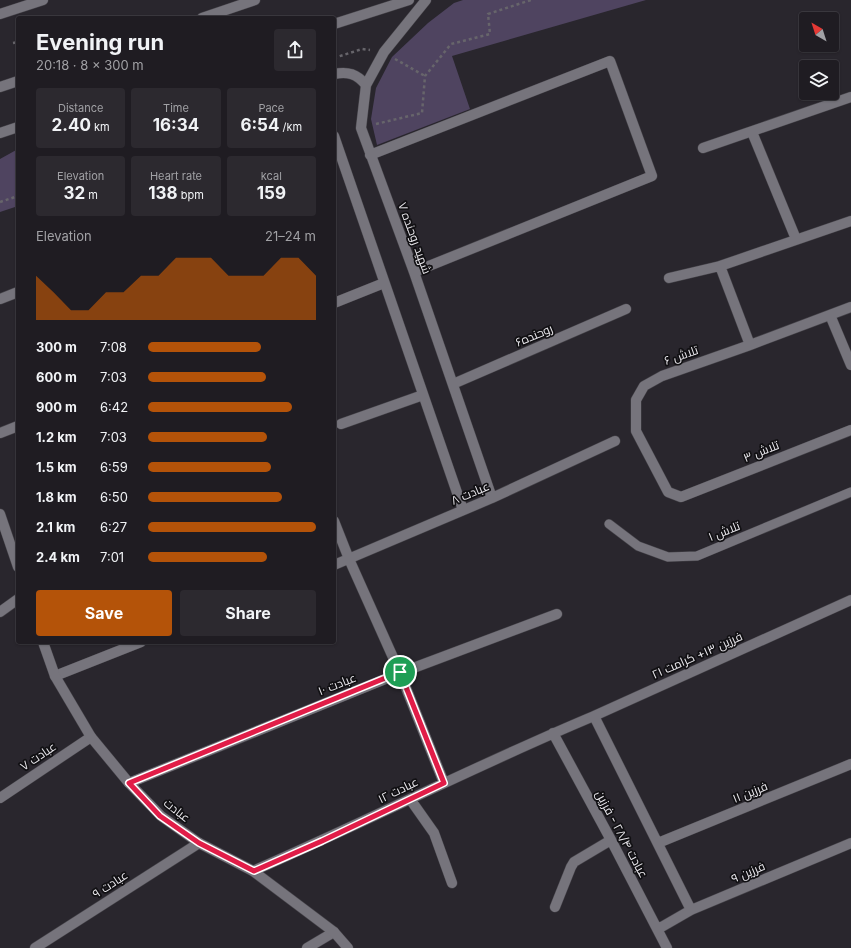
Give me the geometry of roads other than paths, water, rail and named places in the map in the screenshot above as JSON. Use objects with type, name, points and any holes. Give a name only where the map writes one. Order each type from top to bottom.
[{"type":"street","points":[[0,14],[43,0]]},
{"type":"street","points":[[208,16],[255,0]]},
{"type":"street","points":[[336,23],[408,0]]},
{"type":"street","name":"شهید روحنده ۷","points":[[426,0],[384,52],[366,85],[361,128],[414,272],[492,498]]},
{"type":"street","points":[[370,155],[610,61],[652,176],[414,272]]},
{"type":"street","points":[[336,74],[343,72],[352,74],[360,78],[366,85]]},
{"type":"street","points":[[0,87],[16,82]]},
{"type":"street","points":[[703,148],[851,97]]},
{"type":"street","points":[[0,133],[16,128]]},
{"type":"street","points":[[752,132],[796,240]]},
{"type":"street","points":[[336,149],[339,169],[384,283],[463,510]]},
{"type":"street","points":[[669,278],[720,266],[851,221]]},
{"type":"street","points":[[720,266],[750,345]]},
{"type":"street","points":[[336,302],[384,283]]},
{"type":"street","points":[[0,299],[16,293]]},
{"type":"street","name":"تلاش ۶","points":[[681,497],[668,492],[636,431],[636,400],[644,386],[662,376],[851,307]]},
{"type":"street","name":"روحنده۶","points":[[453,384],[626,309]]},
{"type":"street","points":[[830,315],[851,365]]},
{"type":"street","points":[[341,424],[423,395]]},
{"type":"street","points":[[0,433],[16,427]]},
{"type":"street","name":"تلاش ۳","points":[[681,497],[851,430]]},
{"type":"street","name":"عبادت ۸","points":[[336,564],[492,498],[615,441]]},
{"type":"street","points":[[0,514],[16,559]]},
{"type":"street","points":[[336,526],[349,559],[400,672],[444,783]]},
{"type":"street","points":[[0,612],[16,600]]},
{"type":"street","name":"فرزین ۱۳+ کرامت ۲۱","points":[[553,733],[851,600]]},
{"type":"street","name":"عبادت ۱۰","points":[[129,783],[400,672],[557,614]]},
{"type":"street","name":"عبادت","points":[[44,644],[55,676],[91,737],[129,783],[160,816],[199,843],[254,871],[334,932],[348,948]]},
{"type":"street","points":[[55,676],[136,644]]},
{"type":"street","points":[[594,716],[691,910]]},
{"type":"street","name":"عبادت ۱۲","points":[[254,871],[322,841],[553,733]]},
{"type":"street","name":"عبادت ۲۸/۴ - فرزین","points":[[553,733],[667,948]]},
{"type":"street","name":"عبادت ۷","points":[[0,798],[91,737]]},
{"type":"street","name":"فرزین ۱۱","points":[[658,843],[851,764]]},
{"type":"street","points":[[410,799],[434,834],[452,882]]},
{"type":"street","points":[[555,907],[574,862],[611,840]]},
{"type":"street","name":"عبادت ۹","points":[[35,948],[199,843]]},
{"type":"street","name":"فرزین ۹","points":[[658,929],[691,910],[851,843]]},
{"type":"street","points":[[307,948],[334,932]]},
{"type":"lane","name":"تلاش ۱","points":[[609,524],[638,546],[668,557],[697,556],[851,492]]}]
